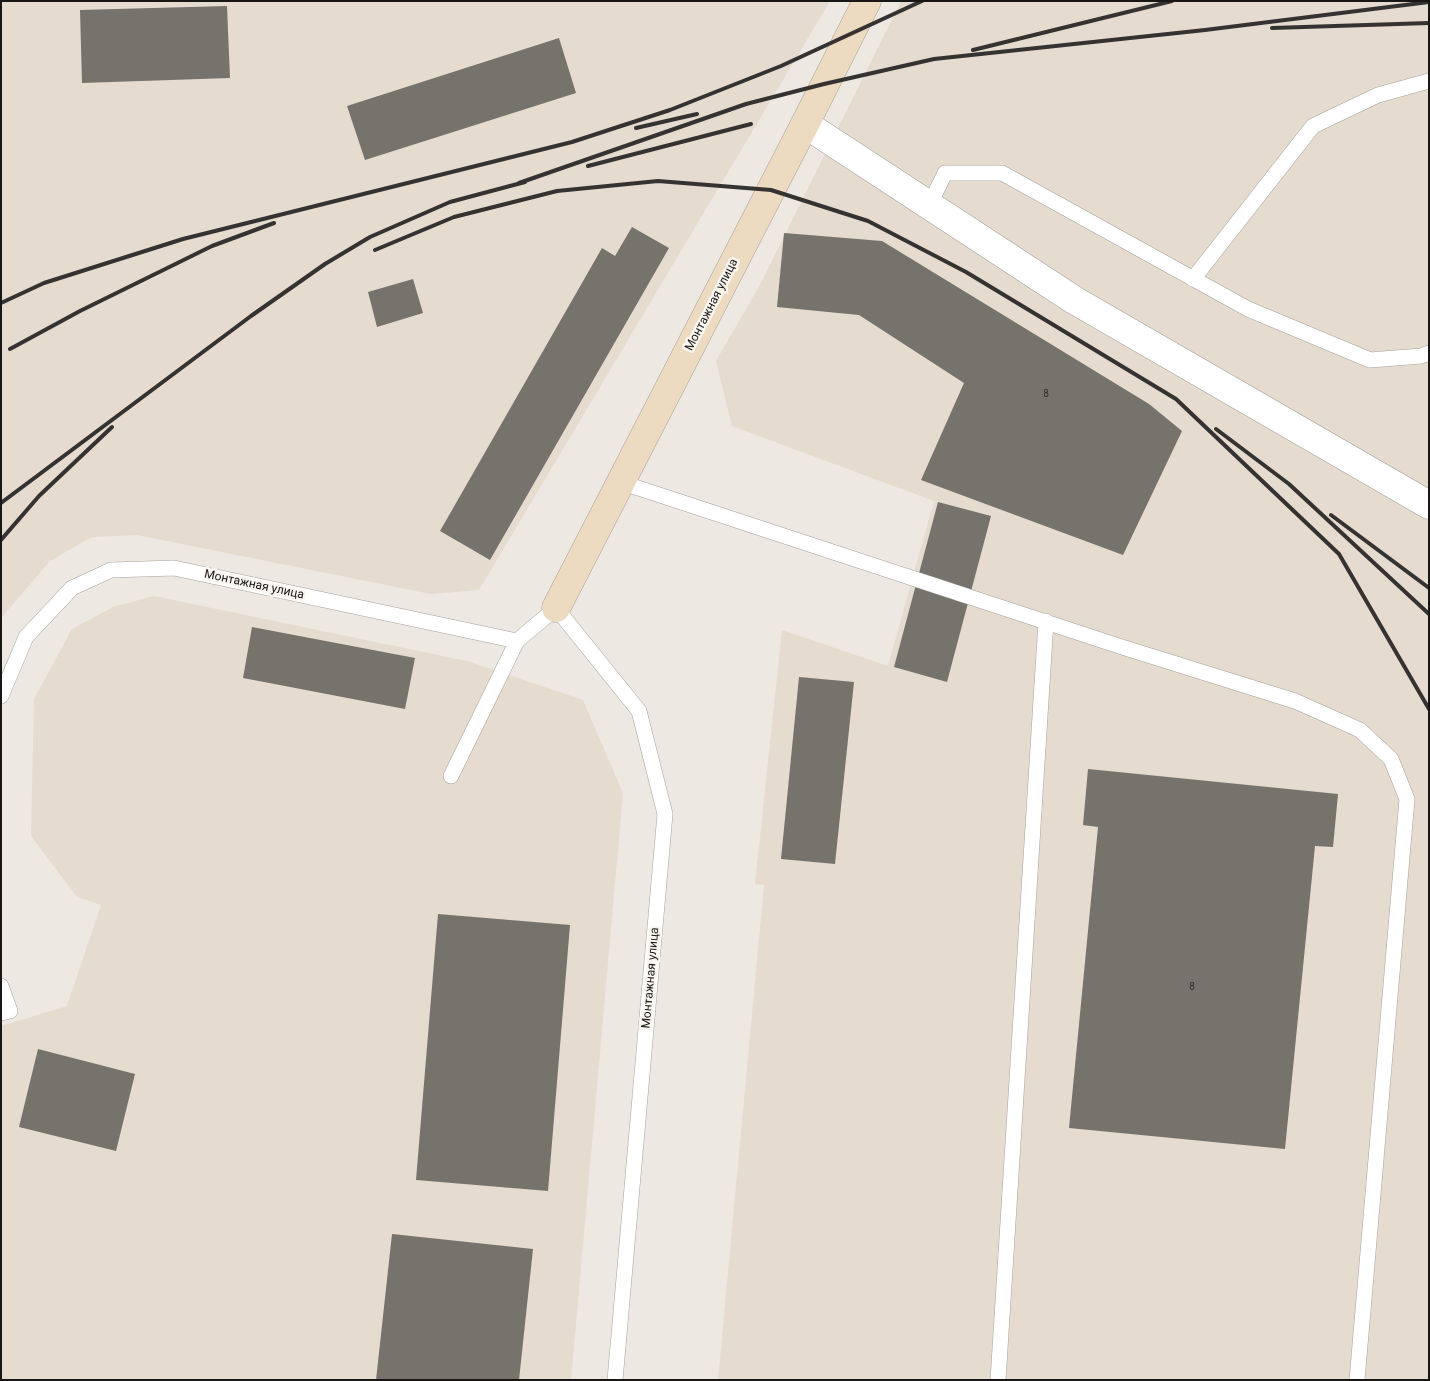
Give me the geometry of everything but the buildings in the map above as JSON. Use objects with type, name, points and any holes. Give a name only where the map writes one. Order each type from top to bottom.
[{"type":"street","name":"Монтажная улица","points":[[556,608],[805,124],[866,1]]},
{"type":"street","points":[[805,124],[1074,300],[1429,505]]},
{"type":"lane","points":[[1193,279],[1313,126],[1378,95],[1429,81]]},
{"type":"lane","points":[[929,206],[945,173],[1002,172],[1248,309],[1370,360],[1421,356],[1429,353]]},
{"type":"lane","points":[[620,482],[1125,648],[1296,701],[1360,730],[1391,759],[1407,799],[1357,1380]]},
{"type":"lane","name":"Монтажная улица","points":[[1,696],[26,637],[72,588],[111,570],[174,568],[517,641],[556,608],[638,711],[665,814],[615,1380]]},
{"type":"lane","points":[[998,1380],[1046,621]]},
{"type":"lane","points":[[451,776],[517,641]]},
{"type":"lane","points":[[1,986],[10,1011],[1,1013]]},
{"type":"shaded area","points":[[1,1],[830,1],[479,590],[431,594],[137,535],[92,537],[50,561],[1,618]]},
{"type":"shaded area","points":[[901,1],[1429,1],[1429,1380],[718,1380],[764,885],[755,884],[782,630],[888,666],[934,501],[732,426],[716,361],[761,283]]},
{"type":"shaded area","points":[[154,596],[467,661],[583,700],[623,793],[571,1380],[1,1380],[1,1026],[67,1006],[101,905],[77,897],[31,836],[34,699],[72,629],[113,607]]},
{"type":"railway","points":[[1,303],[44,283],[183,239],[572,142],[670,110],[781,66],[922,1]]},
{"type":"railway","points":[[973,50],[1172,1]]},
{"type":"railway","points":[[519,183],[746,104],[934,59],[1205,30],[1429,2]]},
{"type":"railway","points":[[1272,28],[1429,23]]},
{"type":"railway","points":[[636,128],[697,114]]},
{"type":"railway","points":[[588,166],[751,124]]},
{"type":"railway","points":[[375,250],[454,217],[557,191],[658,181],[771,190],[868,221],[966,272],[1176,399],[1339,554],[1429,709]]},
{"type":"railway","points":[[1,503],[251,316],[325,264],[370,237],[450,202],[525,182]]},
{"type":"railway","points":[[10,349],[80,311],[212,246],[274,223]]},
{"type":"railway","points":[[1,540],[39,496],[112,427]]},
{"type":"railway","points":[[1216,429],[1289,484],[1429,614]]},
{"type":"railway","points":[[1331,515],[1429,588]]}]
